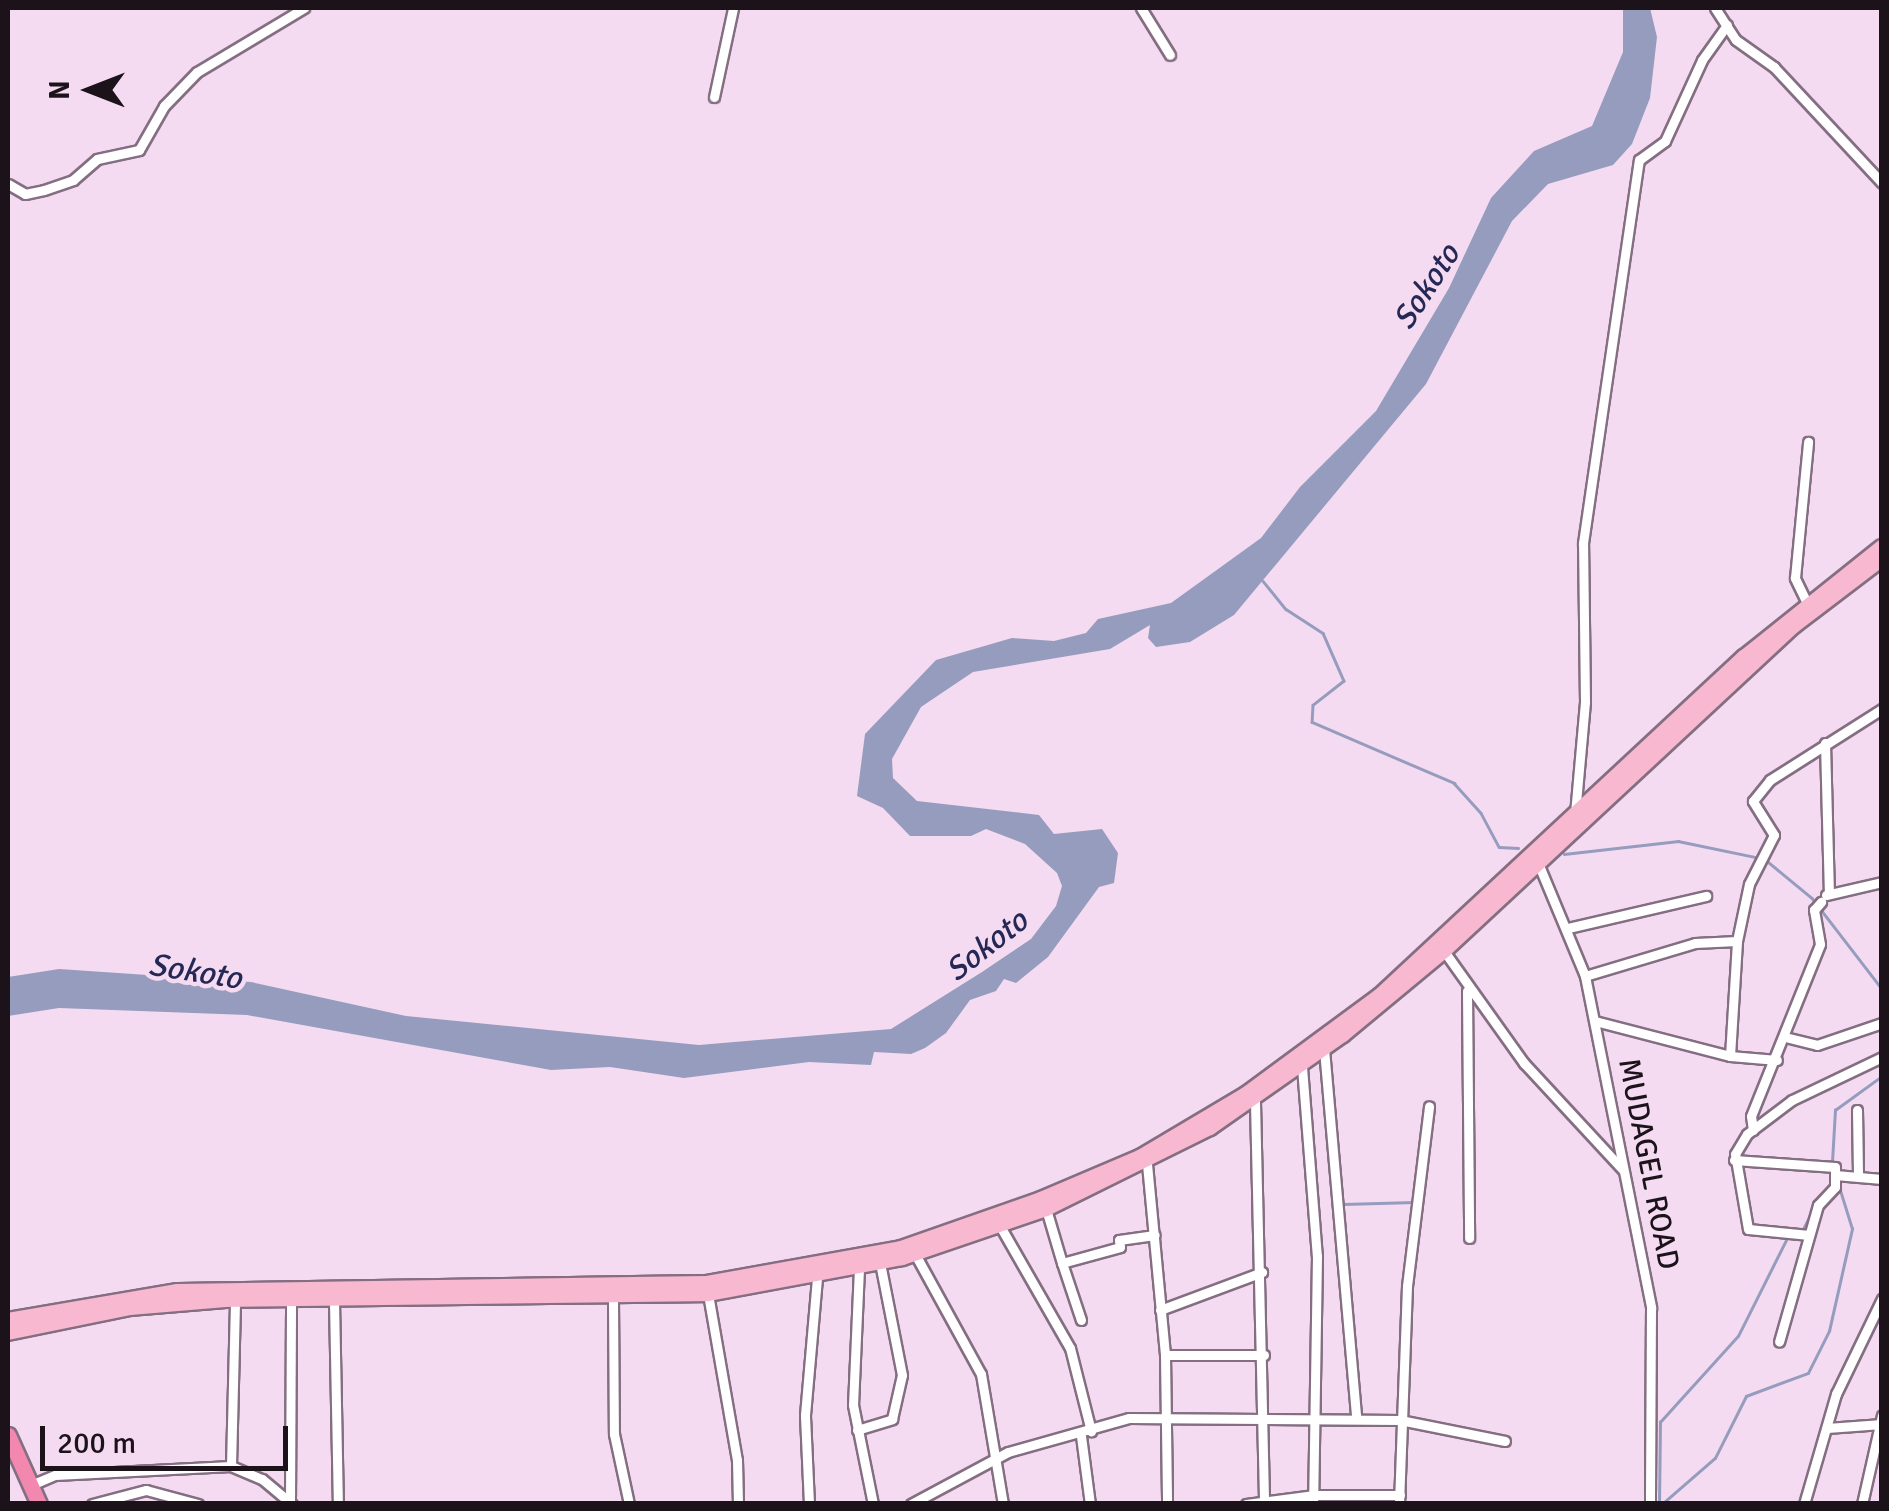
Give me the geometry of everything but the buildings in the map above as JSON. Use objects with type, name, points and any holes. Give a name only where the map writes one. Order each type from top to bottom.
[{"type":"highway","points":[[8,1435],[39,1504]]},
{"type":"highway","points":[[8,1458],[30,1504]]},
{"type":"main road","points":[[8,1320],[178,1292],[659,1288],[795,1270],[934,1238],[1140,1157],[1246,1094],[1379,996],[1807,604],[1882,546]]},
{"type":"main road","points":[[8,1333],[130,1308],[235,1300],[612,1300],[708,1294],[880,1263],[1046,1208],[1148,1164],[1254,1102],[1302,1067],[1444,951],[1794,626],[1882,559]]},
{"type":"street","points":[[8,184],[25,194],[44,190],[73,180],[97,159],[139,150],[164,106],[197,72],[304,8]]},
{"type":"street","points":[[714,97],[733,8]]},
{"type":"street","points":[[1141,8],[1170,55]]},
{"type":"street","points":[[1715,8],[1726,25],[1882,184]]},
{"type":"street","points":[[1574,814],[1585,702],[1584,543],[1639,160],[1665,141],[1702,60],[1726,25]]},
{"type":"street","points":[[1807,604],[1795,578],[1808,442]]},
{"type":"street","points":[[1730,1056],[1737,941],[1756,868],[1774,835],[1754,801],[1770,780],[1882,708]]},
{"type":"street","points":[[1753,1130],[1751,1116],[1820,944],[1825,743]]},
{"type":"street","points":[[1520,864],[1539,862]]},
{"type":"street","name":"MUDAGEL ROAD","points":[[1539,862],[1584,976],[1652,1316],[1650,1504]]},
{"type":"street","points":[[1822,901],[1882,882]]},
{"type":"street","points":[[1568,928],[1706,896]]},
{"type":"street","points":[[1584,976],[1696,943],[1737,941]]},
{"type":"street","points":[[1444,951],[1524,1064],[1623,1170]]},
{"type":"street","points":[[1466,985],[1469,1238]]},
{"type":"street","points":[[1595,1021],[1730,1056],[1776,1060]]},
{"type":"street","points":[[1785,1037],[1817,1046],[1882,1023]]},
{"type":"street","points":[[1324,1049],[1356,1418]]},
{"type":"street","points":[[1809,1235],[1748,1229],[1734,1160],[1753,1130],[1792,1100],[1882,1056]]},
{"type":"street","points":[[1302,1067],[1317,1242],[1314,1499]]},
{"type":"street","points":[[1254,1102],[1262,1272],[1264,1501]]},
{"type":"street","points":[[1246,1504],[1314,1499],[1400,1500],[1407,1286],[1429,1106]]},
{"type":"street","points":[[1857,1110],[1858,1176]]},
{"type":"street","points":[[1734,1160],[1834,1163],[1835,1175],[1809,1235],[1778,1342]]},
{"type":"street","points":[[1148,1164],[1164,1356],[1166,1504]]},
{"type":"street","points":[[1835,1175],[1882,1180]]},
{"type":"street","points":[[1046,1208],[1081,1320]]},
{"type":"street","points":[[1000,1226],[1070,1348],[1086,1433],[1090,1504]]},
{"type":"street","points":[[1062,1263],[1120,1246],[1119,1240],[1155,1235]]},
{"type":"street","points":[[915,1254],[981,1374],[1003,1504]]},
{"type":"street","points":[[857,1430],[892,1419],[902,1376],[880,1263]]},
{"type":"street","points":[[859,1268],[857,1430],[873,1504]]},
{"type":"street","points":[[1160,1310],[1262,1272]]},
{"type":"street","points":[[809,1504],[805,1415],[816,1277]]},
{"type":"street","points":[[708,1294],[737,1460],[738,1504]]},
{"type":"street","points":[[231,1466],[235,1300]]},
{"type":"street","points":[[290,1300],[291,1503]]},
{"type":"street","points":[[612,1300],[614,1434],[629,1504]]},
{"type":"street","points":[[1804,1504],[1836,1394],[1882,1300]]},
{"type":"street","points":[[334,1301],[338,1504]]},
{"type":"street","points":[[1164,1356],[1264,1355]]},
{"type":"street","points":[[911,1504],[994,1460],[1129,1418],[1400,1420],[1505,1441]]},
{"type":"street","points":[[1828,1428],[1881,1421],[1862,1504]]},
{"type":"street","points":[[31,1485],[55,1475],[231,1466],[262,1479],[291,1503]]},
{"type":"street","points":[[92,1504],[160,1492],[198,1504]]},
{"type":"water","points":[[1623,8],[1650,8],[1657,37],[1650,98],[1632,144],[1613,165],[1548,184],[1512,221],[1426,384],[1234,615],[1190,642],[1156,647],[1148,638],[1150,625],[1110,649],[973,672],[921,707],[892,759],[893,778],[917,801],[1039,815],[1054,834],[1102,829],[1118,853],[1114,883],[1099,887],[1048,957],[1016,983],[1004,979],[996,991],[970,1000],[946,1033],[925,1048],[911,1054],[874,1052],[871,1065],[809,1062],[684,1078],[610,1067],[551,1070],[247,1015],[59,1008],[8,1016],[8,977],[59,969],[251,982],[406,1016],[699,1045],[891,1029],[1031,939],[1056,906],[1062,886],[1057,873],[1025,844],[986,829],[971,836],[910,836],[883,808],[857,796],[865,734],[936,660],[1012,638],[1054,641],[1086,633],[1098,619],[1171,603],[1261,538],[1300,487],[1376,411],[1449,288],[1491,198],[1534,151],[1592,126],[1623,52]]},
{"type":"waterway","points":[[1263,581],[1286,609],[1323,633],[1344,681],[1313,705],[1312,722],[1454,783],[1481,813],[1499,847],[1518,848]]},
{"type":"waterway","points":[[1564,854],[1678,841],[1760,858]]},
{"type":"waterway","points":[[1767,861],[1812,898],[1882,989]]},
{"type":"waterway","points":[[1832,1162],[1835,1110],[1882,1076]]},
{"type":"waterway","points":[[1662,1504],[1715,1458],[1746,1396],[1808,1373],[1829,1331],[1852,1229],[1838,1184]]},
{"type":"waterway","points":[[1802,1231],[1818,1200]]},
{"type":"waterway","points":[[1343,1204],[1415,1202]]},
{"type":"waterway","points":[[1659,1504],[1660,1422],[1738,1336],[1787,1238]]},
{"type":"water label","name":"Sokoto","points":[[1427,287]]},
{"type":"water label","name":"Sokoto","points":[[987,946]]},
{"type":"water label","name":"Sokoto","points":[[195,972]]}]
